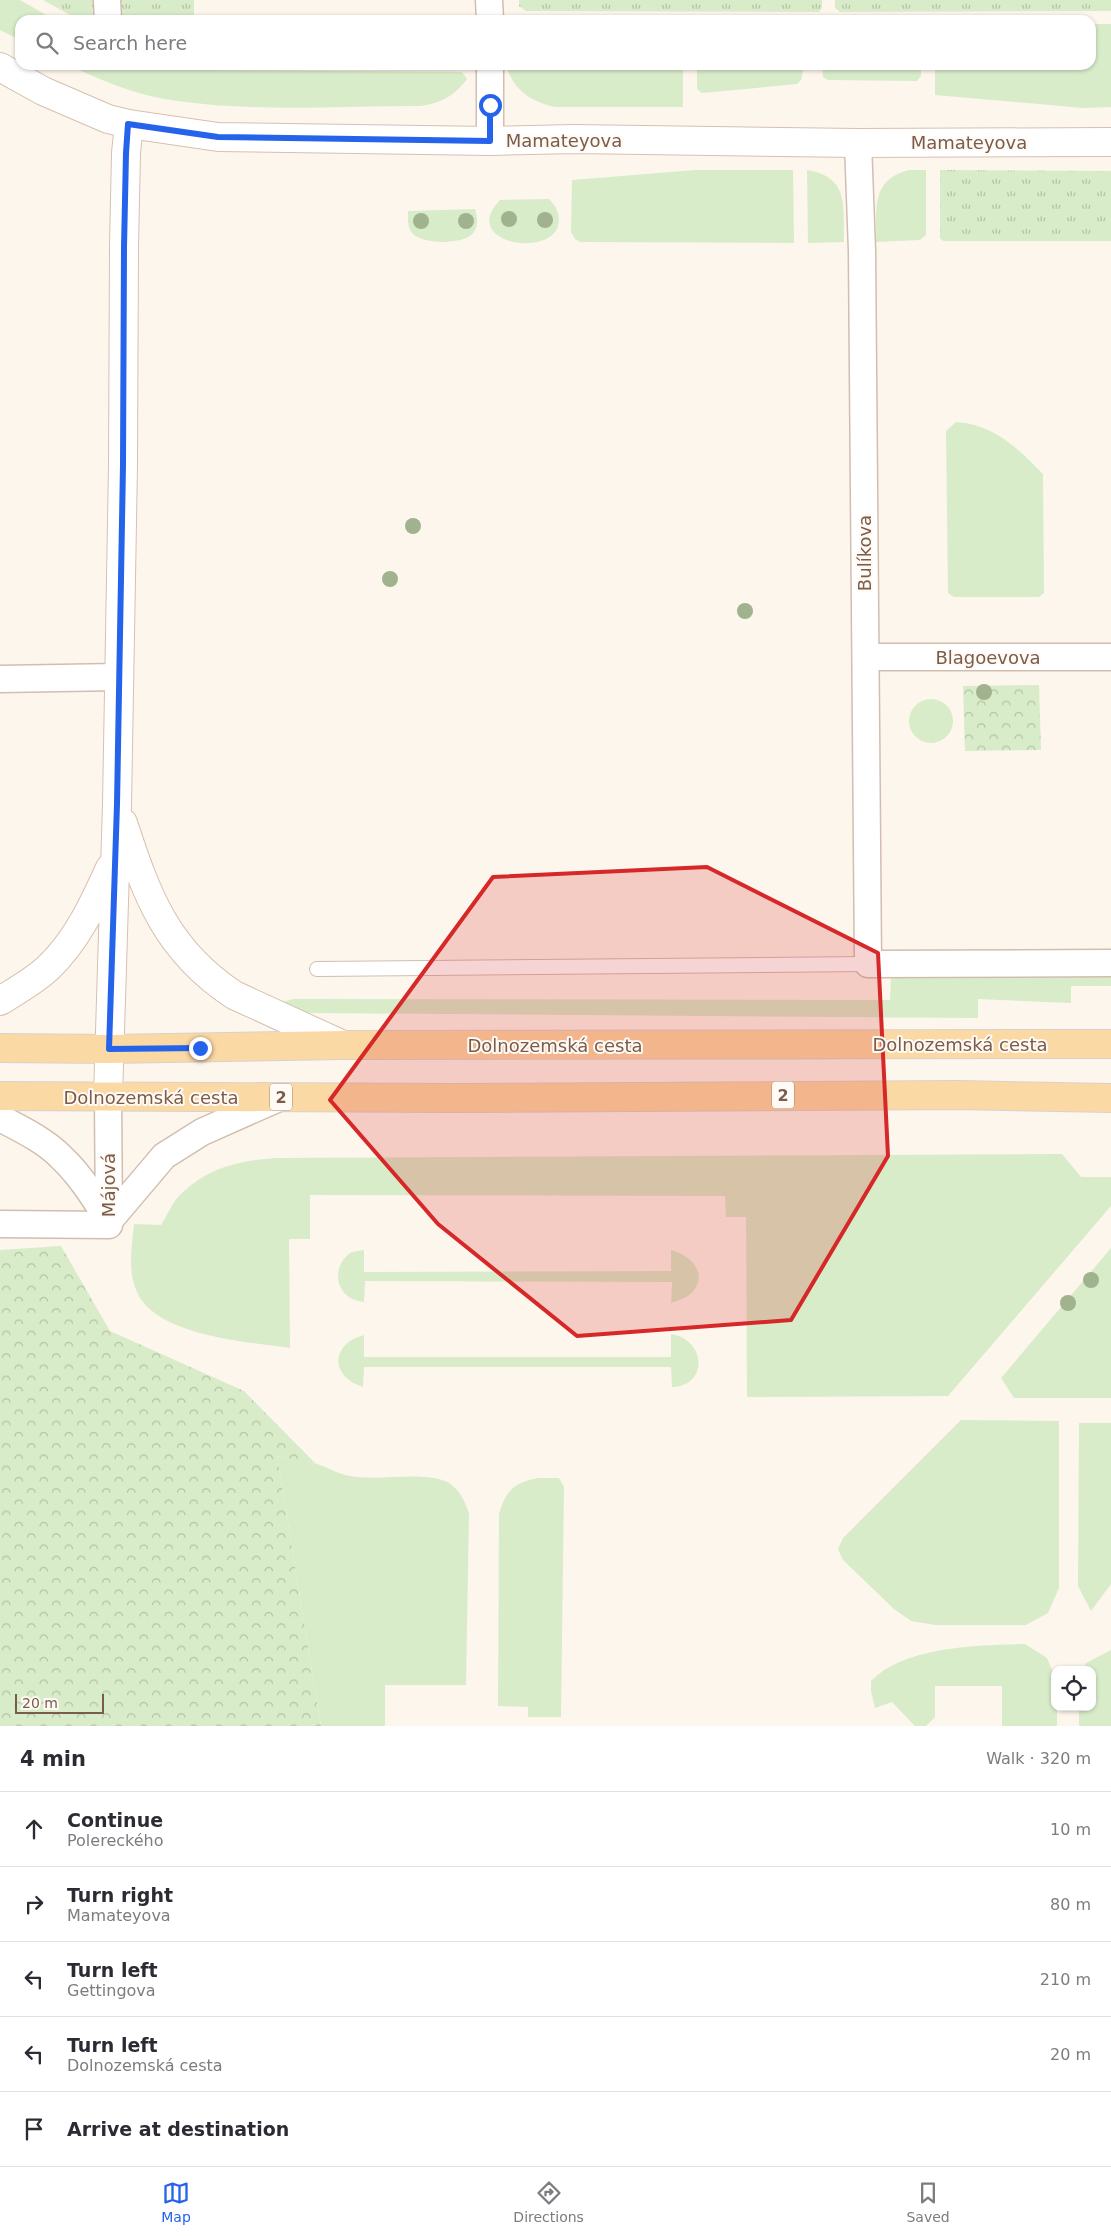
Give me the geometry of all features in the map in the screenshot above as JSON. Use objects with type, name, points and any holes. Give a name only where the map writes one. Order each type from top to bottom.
[{"type":"main road","name":"Dolnozemská cesta","points":[[0,1048],[109,1049],[343,1045],[1111,1044]]},
{"type":"main road","name":"Dolnozemská cesta","points":[[0,1096],[958,1095],[1111,1098]]},
{"type":"street","points":[[107,0],[108,15]]},
{"type":"street","points":[[490,0],[490,15]]},
{"type":"street","name":"Mamateyova","points":[[0,67],[43,91],[88,111],[128,124],[218,137],[490,141],[574,139],[858,143],[1111,142]]},
{"type":"street","points":[[490,70],[490,141]]},
{"type":"street","points":[[108,1097],[117,804],[125,172],[128,124]]},
{"type":"street","name":"Bulíkova","points":[[858,143],[862,251],[868,964]]},
{"type":"street","name":"Blagoevova","points":[[866,657],[1111,657]]},
{"type":"street","points":[[0,679],[119,677]]},
{"type":"street","points":[[117,804],[149,898],[166,928],[186,955],[220,986],[234,995],[343,1045]]},
{"type":"street","points":[[0,1001],[48,969],[70,943],[92,906],[115,857]]},
{"type":"street","points":[[868,964],[1111,963]]},
{"type":"street","name":"Májová","points":[[0,1224],[109,1225],[108,1097]]},
{"type":"street","points":[[0,1118],[35,1138],[62,1157],[85,1185],[109,1220],[164,1156],[202,1132],[280,1097]]},
{"type":"lane","points":[[317,968],[868,964]]},
{"type":"highlighted area","points":[[707,867],[878,953],[888,1156],[791,1320],[577,1336],[438,1224],[330,1100],[493,877]]},
{"type":"green space","points":[[0,0],[20,0],[46,15],[15,15],[15,38],[0,30]]},
{"type":"green space","points":[[43,0],[95,0],[96,15],[70,15]]},
{"type":"green space","points":[[119,0],[194,0],[194,15],[119,15]]},
{"type":"green space","points":[[519,0],[822,0],[822,8],[819,12],[526,11],[519,6]]},
{"type":"green space","points":[[835,0],[1111,0],[1111,11],[840,12],[835,8]]},
{"type":"green space","points":[[1096,24],[1111,24],[1111,107],[1083,108],[935,95],[935,70],[1096,70]]},
{"type":"green space","points":[[80,70],[462,72],[467,79],[447,98],[420,106],[298,108],[207,104],[163,99],[108,83]]},
{"type":"green space","points":[[508,70],[683,70],[683,107],[555,107],[538,102],[524,94]]},
{"type":"green space","points":[[697,70],[803,70],[801,80],[797,84],[702,93],[697,89]]},
{"type":"green space","points":[[822,70],[921,70],[921,76],[917,81],[828,80],[823,77]]},
{"type":"green space","points":[[695,170],[793,170],[794,243],[580,242],[575,239],[571,232],[572,180]]},
{"type":"green space","points":[[807,170],[831,179],[837,187],[843,206],[844,242],[808,243]]},
{"type":"green space","points":[[909,170],[926,170],[926,235],[920,240],[876,242],[878,197],[882,188],[896,175]]},
{"type":"green space","points":[[940,170],[1111,171],[1111,241],[943,241],[940,238]]},
{"type":"green space","points":[[549,199],[554,205],[559,218],[558,226],[551,236],[539,241],[525,243],[510,241],[498,236],[490,227],[490,215],[500,200]]},
{"type":"green space","points":[[475,209],[476,229],[469,236],[462,239],[444,242],[425,240],[417,237],[410,230],[408,211]]},
{"type":"green space","points":[[956,422],[982,427],[1004,439],[1043,474],[1044,593],[1039,597],[954,597],[948,593],[946,431]]},
{"type":"green space","points":[[1039,685],[1041,750],[965,751],[963,686]]},
{"type":"green space","points":[[931,699],[943,703],[949,709],[953,721],[949,733],[943,739],[931,743],[919,739],[913,733],[909,721],[913,709],[919,703]]},
{"type":"green space","points":[[1111,976],[1111,986],[1071,986],[1071,1003],[978,999],[978,1018],[309,1013],[275,1004],[293,999],[890,1000],[891,977]]},
{"type":"green space","points":[[1062,1154],[1081,1177],[1111,1177],[1111,1206],[948,1396],[747,1397],[746,1217],[726,1217],[725,1196],[310,1195],[310,1239],[289,1239],[290,1348],[205,1334],[163,1318],[147,1307],[137,1292],[132,1275],[131,1258],[134,1224],[161,1225],[177,1198],[199,1180],[222,1168],[261,1159]]},
{"type":"green space","points":[[61,1246],[110,1331],[244,1391],[315,1463],[277,1456],[321,1726],[0,1726],[0,1250]]},
{"type":"green space","points":[[1111,1248],[1111,1398],[1014,1398],[1001,1378]]},
{"type":"green space","points":[[364,1250],[364,1272],[671,1271],[671,1250],[689,1259],[694,1264],[699,1275],[693,1292],[671,1303],[672,1282],[365,1281],[364,1302],[352,1299],[344,1292],[338,1281],[338,1274],[339,1268],[346,1256],[352,1252]]},
{"type":"green space","points":[[671,1334],[683,1338],[691,1345],[697,1353],[699,1362],[697,1371],[692,1379],[684,1385],[672,1387],[671,1367],[364,1367],[363,1387],[344,1376],[338,1361],[340,1353],[345,1346],[353,1339],[364,1335],[364,1357],[671,1357]]},
{"type":"green space","points":[[961,1420],[1059,1421],[1059,1588],[1048,1613],[1026,1625],[935,1625],[911,1621],[894,1609],[843,1560],[838,1549],[843,1538]]},
{"type":"green space","points":[[1079,1423],[1111,1423],[1111,1584],[1091,1611],[1078,1586]]},
{"type":"green space","points":[[277,1456],[320,1465],[350,1476],[368,1478],[435,1478],[454,1486],[463,1499],[469,1513],[466,1685],[385,1685],[385,1726],[321,1726]]},
{"type":"green space","points":[[538,1478],[559,1478],[564,1487],[561,1717],[528,1717],[528,1707],[498,1706],[499,1514],[505,1499],[512,1489],[522,1482]]},
{"type":"green space","points":[[1025,1644],[1047,1658],[1051,1668],[1051,1711],[1057,1711],[1057,1726],[1002,1726],[1002,1686],[935,1686],[935,1717],[926,1726],[915,1726],[892,1702],[875,1708],[871,1681],[885,1669],[922,1654],[987,1645]]},
{"type":"green space","points":[[1111,1650],[1111,1726],[1079,1726],[1079,1711],[1096,1711],[1096,1666],[1085,1666],[1086,1663]]},
{"type":"route","points":[[200,1048],[109,1049],[117,804],[123,465],[124,247],[128,124],[198,136],[252,139],[490,141],[490,105]]}]
